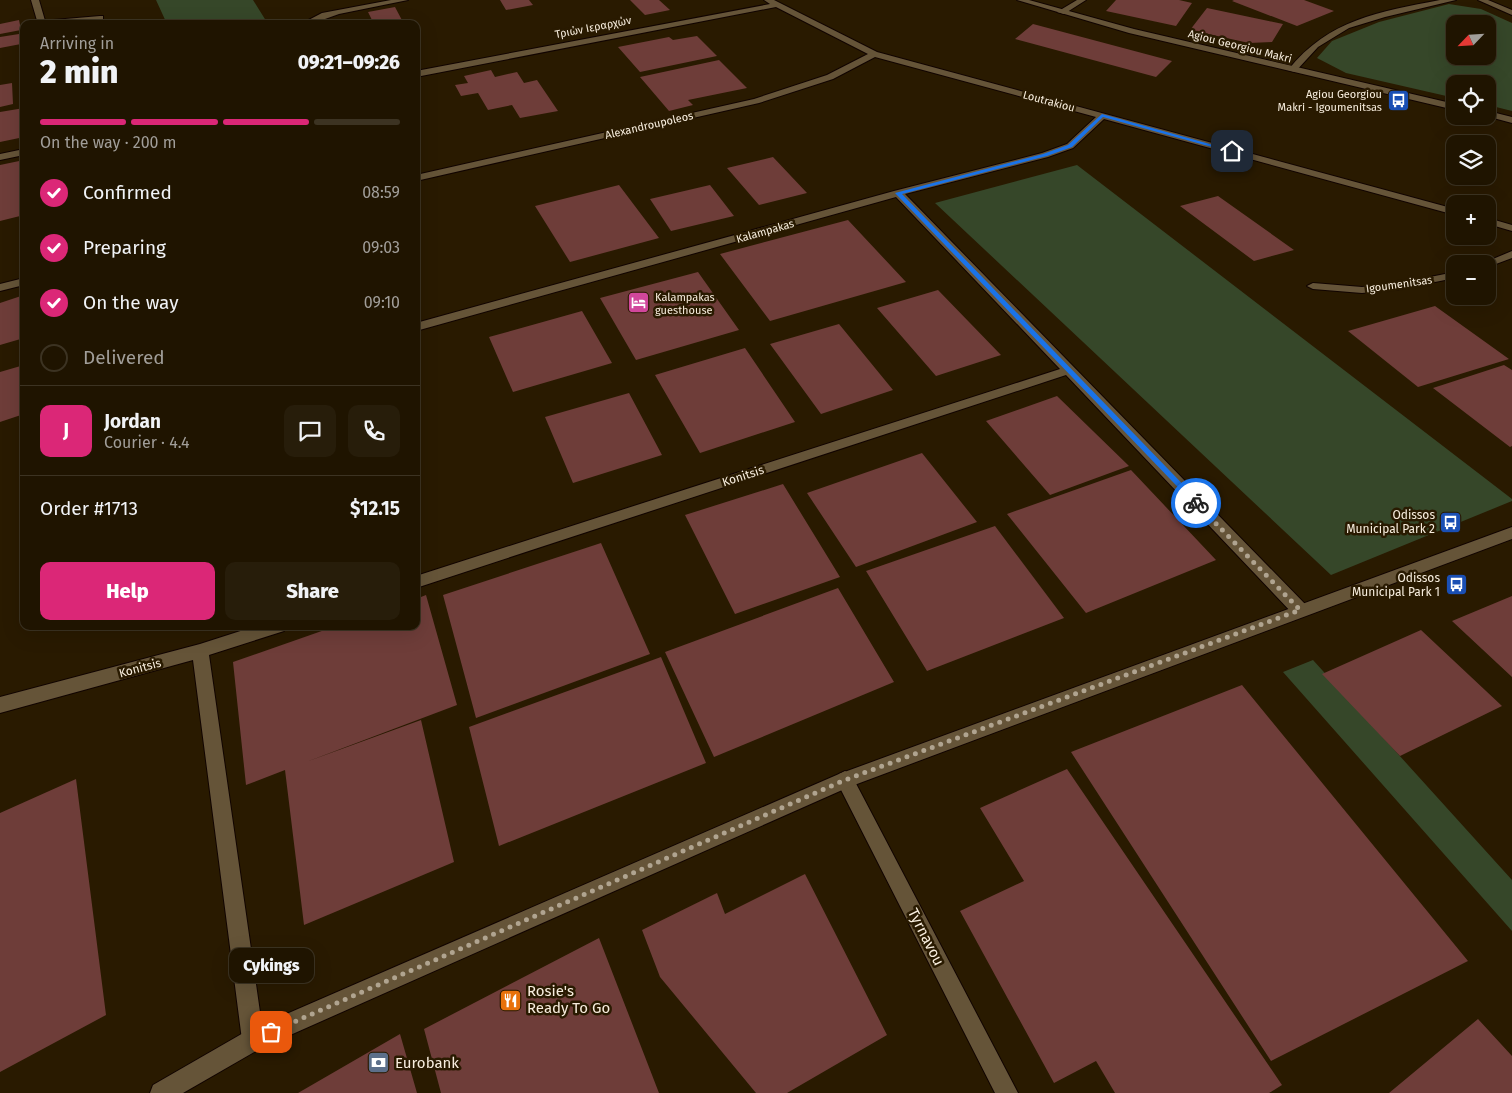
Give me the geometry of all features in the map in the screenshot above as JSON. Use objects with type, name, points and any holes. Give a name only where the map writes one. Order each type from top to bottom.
[{"type":"street","points":[[35,0],[41,20]]},
{"type":"street","points":[[311,20],[327,15],[404,0]]},
{"type":"street","name":"Agiou Georgiou Makri","points":[[1021,0],[1061,12],[1292,70],[1446,105]]},
{"type":"street","points":[[1061,12],[1082,0]]},
{"type":"street","points":[[1292,70],[1319,41],[1341,30],[1371,18],[1452,0]]},
{"type":"street","points":[[1482,0],[1512,14]]},
{"type":"street","name":"Loutrakiou","points":[[771,2],[874,54],[1446,210]]},
{"type":"street","name":"Τριών Ιεραρχών","points":[[420,73],[771,2]]},
{"type":"street","points":[[81,20],[100,18]]},
{"type":"street","name":"Alexandroupoleos","points":[[420,177],[756,101],[830,77],[874,54]]},
{"type":"street","name":"Kalampakas","points":[[420,326],[898,193],[1045,155],[1070,146],[1102,116]]},
{"type":"street","points":[[1496,116],[1512,120]]},
{"type":"street","points":[[0,157],[20,153]]},
{"type":"street","points":[[898,193],[1300,610]]},
{"type":"street","points":[[1496,223],[1512,228]]},
{"type":"street","points":[[1496,260],[1512,254]]},
{"type":"street","name":"Igoumenitsas","points":[[1313,286],[1362,290],[1400,286],[1446,277]]},
{"type":"street","points":[[0,288],[20,282]]},
{"type":"street","name":"Konitsis","points":[[420,581],[1069,370]]},
{"type":"street","points":[[160,1093],[253,1040],[845,780],[1512,532]]},
{"type":"street","name":"Konitsis","points":[[0,705],[200,652],[266,630]]},
{"type":"street","points":[[200,652],[253,1040]]},
{"type":"street","name":"Tyrnavou","points":[[845,780],[1007,1093]]},
{"type":"green space","points":[[156,0],[253,0],[266,20],[165,20]]},
{"type":"green space","points":[[1449,4],[1481,9],[1494,15],[1446,15],[1446,65],[1496,65],[1496,16],[1512,23],[1512,111],[1496,107],[1496,75],[1446,75],[1446,96],[1346,73],[1317,58],[1332,41],[1379,22]]},
{"type":"green space","points":[[1077,165],[1512,499],[1512,501],[1331,575],[935,203]]},
{"type":"green space","points":[[1313,660],[1512,880],[1512,931],[1283,672]]},
{"type":"building","points":[[500,0],[529,0],[533,5],[506,10]]},
{"type":"building","points":[[630,0],[659,0],[670,10],[645,15]]},
{"type":"building","points":[[1116,0],[1179,0],[1192,3],[1176,26],[1106,11]]},
{"type":"building","points":[[1304,0],[1334,11],[1297,26],[1232,1]]},
{"type":"building","points":[[395,7],[402,20],[372,20],[368,12]]},
{"type":"building","points":[[1207,8],[1283,24],[1272,42],[1249,43],[1190,30]]},
{"type":"building","points":[[19,20],[20,30],[0,34],[0,24]]},
{"type":"building","points":[[1033,24],[1172,61],[1156,77],[1015,39]]},
{"type":"building","points":[[19,34],[20,44],[0,48],[0,37]]},
{"type":"building","points":[[697,36],[717,56],[640,72],[618,47],[669,37],[673,40]]},
{"type":"building","points":[[719,60],[747,88],[688,100],[693,105],[669,111],[640,77]]},
{"type":"building","points":[[491,70],[495,77],[517,72],[524,83],[537,80],[558,111],[520,118],[512,105],[488,110],[478,93],[461,96],[455,85],[468,83],[464,76]]},
{"type":"building","points":[[12,83],[13,104],[0,107],[0,85]]},
{"type":"building","points":[[20,109],[20,138],[0,142],[0,112]]},
{"type":"building","points":[[773,157],[807,193],[759,205],[727,168]]},
{"type":"building","points":[[20,161],[20,216],[0,221],[0,165]]},
{"type":"building","points":[[619,185],[659,238],[570,262],[535,206]]},
{"type":"building","points":[[710,185],[734,216],[671,231],[650,199]]},
{"type":"building","points":[[1218,196],[1294,250],[1254,261],[1180,206]]},
{"type":"building","points":[[848,220],[906,282],[770,321],[720,254]]},
{"type":"building","points":[[698,272],[739,330],[636,360],[600,298]]},
{"type":"building","points":[[938,290],[1001,355],[936,376],[877,308]]},
{"type":"building","points":[[20,296],[20,339],[0,345],[0,303]]},
{"type":"building","points":[[1435,306],[1509,359],[1418,387],[1348,331]]},
{"type":"building","points":[[582,311],[612,363],[513,392],[489,337]]},
{"type":"building","points":[[839,324],[893,390],[821,414],[770,344]]},
{"type":"building","points":[[745,348],[795,422],[700,453],[655,375]]},
{"type":"building","points":[[1504,365],[1512,370],[1512,446],[1510,447],[1433,388]]},
{"type":"building","points":[[20,366],[20,415],[0,422],[0,372]]},
{"type":"building","points":[[629,393],[662,455],[573,483],[545,417]]},
{"type":"building","points":[[1057,396],[1129,466],[1050,495],[986,421]]},
{"type":"building","points":[[922,453],[977,522],[856,567],[807,493]]},
{"type":"building","points":[[1131,470],[1216,560],[1086,613],[1007,514]]},
{"type":"building","points":[[783,484],[840,577],[735,614],[685,515]]},
{"type":"building","points":[[995,526],[1064,618],[927,671],[866,571]]},
{"type":"building","points":[[601,543],[650,654],[476,718],[443,595]]},
{"type":"building","points":[[838,588],[894,682],[714,757],[665,652]]},
{"type":"building","points":[[426,595],[457,705],[306,762],[421,720],[454,862],[304,925],[285,770],[246,785],[233,662],[325,630],[420,630],[420,597]]},
{"type":"building","points":[[1512,596],[1512,677],[1452,621]]},
{"type":"building","points":[[1421,630],[1502,706],[1400,756],[1322,674]]},
{"type":"building","points":[[661,657],[706,763],[499,846],[469,727]]},
{"type":"building","points":[[1242,685],[1468,961],[1271,1061],[1071,752]]},
{"type":"building","points":[[1067,769],[1282,1085],[1269,1093],[1115,1093],[1096,1061],[1054,1083],[960,911],[1024,881],[980,808]]},
{"type":"building","points":[[76,779],[106,1015],[0,1072],[0,813]]},
{"type":"building","points":[[805,874],[887,1035],[787,1093],[756,1093],[660,977],[642,930],[717,893],[725,914]]},
{"type":"building","points":[[599,938],[659,1093],[441,1093],[424,1029]]},
{"type":"building","points":[[1478,1019],[1512,1056],[1512,1093],[1389,1093]]},
{"type":"building","name":"Eurobank","points":[[400,1034],[417,1093],[298,1093]]},
{"type":"way so far","points":[[271,1032],[845,780],[1300,610],[1196,503]]},
{"type":"place","name":"Agiou Georgiou Makri - Igoumenitsas","points":[[1398,100]]},
{"type":"place","name":"Kalampakas guesthouse","points":[[639,303]]},
{"type":"place","name":"Odissos Municipal Park 2","points":[[1451,522]]},
{"type":"place","name":"Odissos Municipal Park 1","points":[[1456,585]]},
{"type":"place","name":"Rosie's Ready To Go","points":[[511,1000]]},
{"type":"place","name":"Cykings","points":[[271,1032]]},
{"type":"place","name":"Eurobank","points":[[379,1063]]},
{"type":"route","points":[[1196,503],[898,193],[1045,155],[1070,146],[1102,116],[1232,151]]}]
